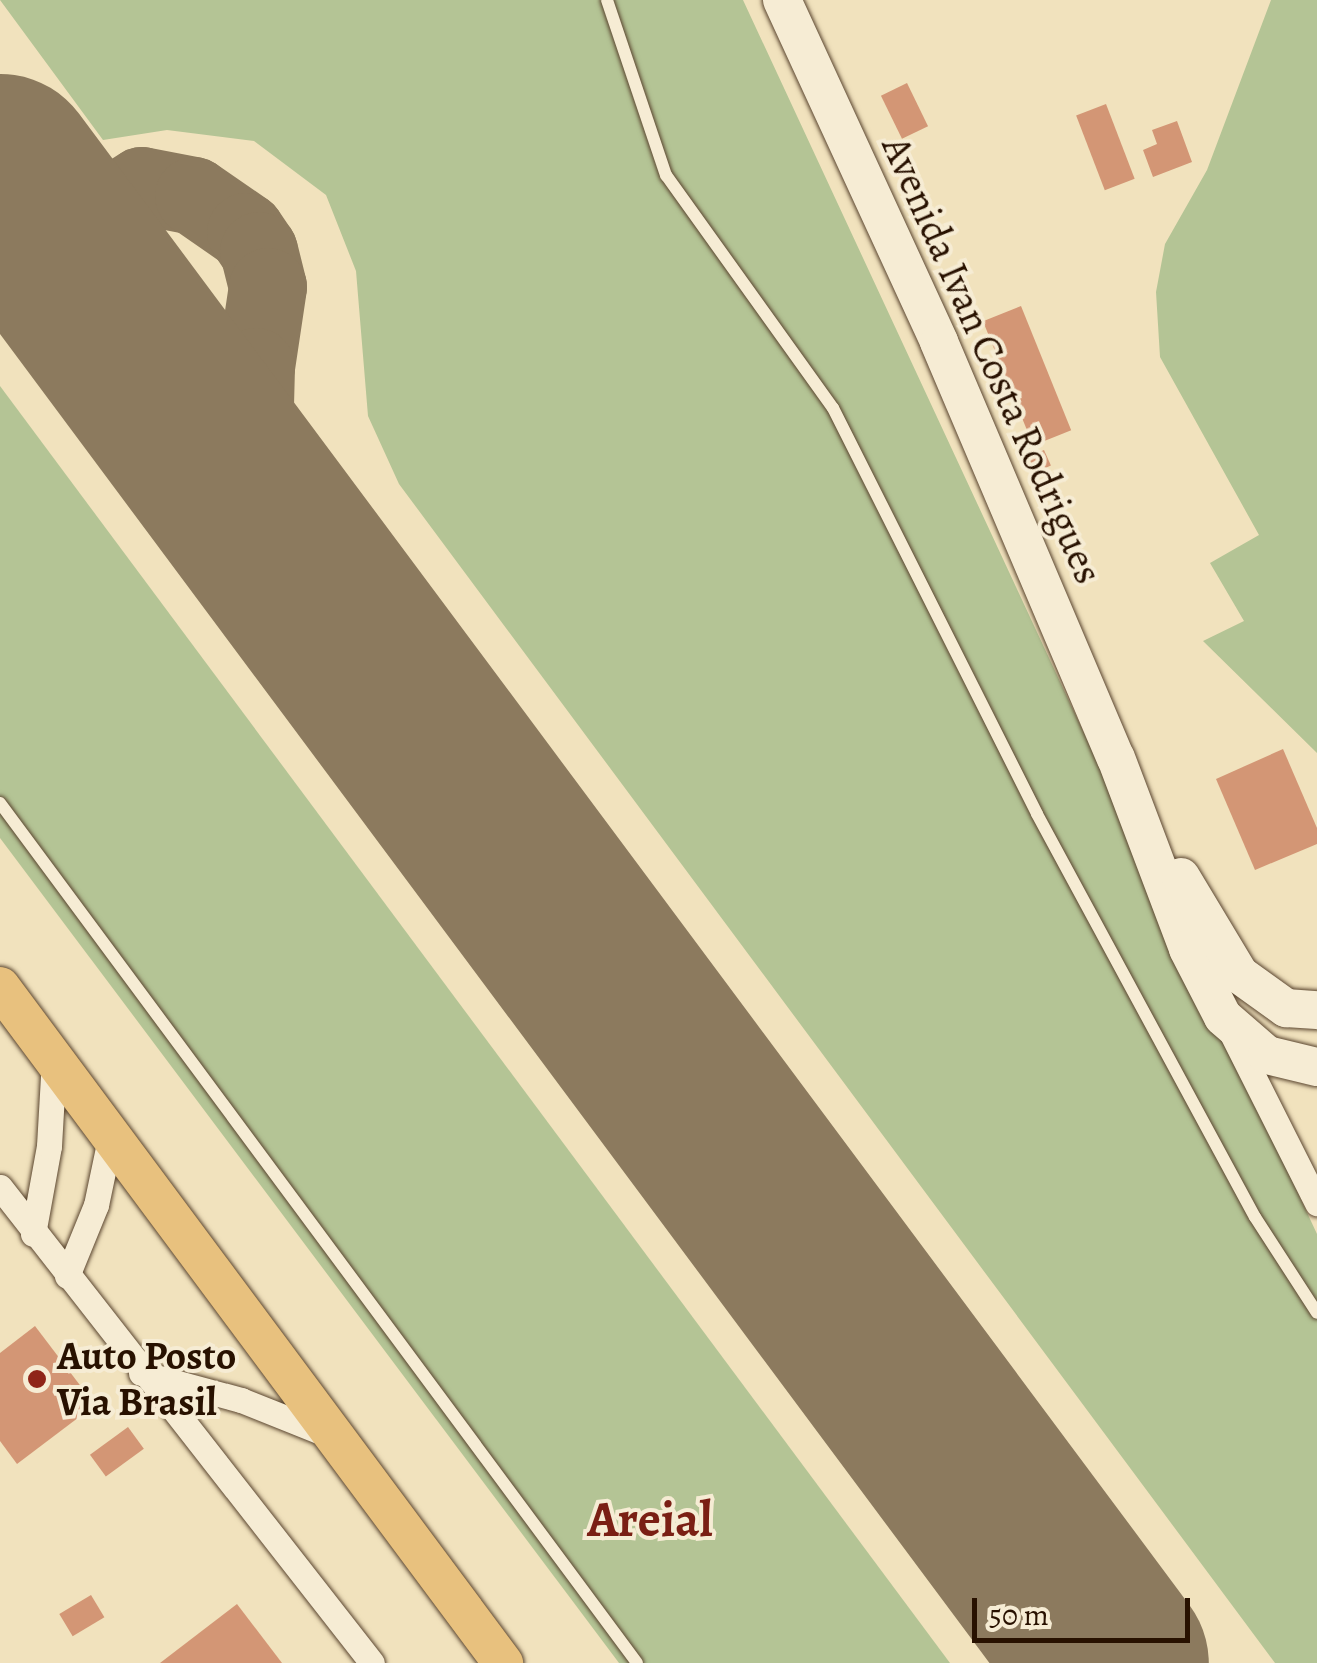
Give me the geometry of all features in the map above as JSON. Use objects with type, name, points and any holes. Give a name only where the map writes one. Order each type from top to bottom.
[{"type":"main road","name":"Avenida Ivan Costa Rodrigues","points":[[782,0],[939,342],[1116,758],[1188,949],[1223,1017],[1267,1055],[1298,1068],[1317,1067]]},
{"type":"main road","name":"Avenida Ivan Costa Rodrigues","points":[[1116,758],[1240,975],[1286,1008],[1317,1010]]},
{"type":"main road","points":[[0,987],[112,1129],[503,1663]]},
{"type":"street","points":[[1223,1017],[1317,1203]]},
{"type":"street","points":[[33,1234],[49,1146],[54,1058]]},
{"type":"street","points":[[67,1276],[96,1204],[112,1129]]},
{"type":"street","points":[[0,1187],[141,1373],[372,1663]]},
{"type":"street","points":[[141,1373],[241,1400],[336,1438]]},
{"type":"lane","points":[[607,0],[666,175],[833,408],[1037,814],[1255,1217],[1317,1313]]},
{"type":"lane","points":[[0,803],[636,1663]]},
{"type":"green space","points":[[0,0],[743,0],[1317,1234],[1317,1663],[1275,1663],[399,484],[368,416],[356,271],[326,195],[254,141],[167,130],[103,140]]},
{"type":"green space","points":[[1271,0],[1317,0],[1317,753],[1203,641],[1244,621],[1210,563],[1259,535],[1160,357],[1156,292],[1165,244],[1207,170]]},
{"type":"green space","points":[[0,386],[950,1663],[619,1663],[0,838]]},
{"type":"building","points":[[907,83],[928,126],[902,139],[881,96]]},
{"type":"building","points":[[1106,104],[1135,179],[1105,190],[1076,115]]},
{"type":"building","points":[[1177,121],[1192,162],[1153,177],[1143,150],[1157,144],[1152,130]]},
{"type":"building","points":[[1021,306],[1071,430],[1033,446],[983,321]]},
{"type":"building","points":[[1044,450],[1051,466],[1035,472],[1028,457]]},
{"type":"building","points":[[1283,749],[1317,828],[1317,844],[1255,870],[1216,779]]},
{"type":"building","name":"Auto Posto Via Brasil","points":[[35,1326],[95,1405],[17,1464],[0,1441],[0,1353]]},
{"type":"building","points":[[128,1427],[144,1449],[106,1476],[90,1455]]},
{"type":"building","points":[[91,1595],[104,1617],[73,1636],[59,1614]]},
{"type":"building","points":[[237,1604],[282,1663],[160,1663]]},
{"type":"taxiway","points":[[53,242],[142,186],[194,196],[246,232],[259,251],[268,287],[256,367],[254,446],[272,530]]},
{"type":"runway","points":[[0,171],[1111,1663]]},
{"type":"place","name":"Auto Posto Via Brasil","points":[[37,1379]]},
{"type":"district","name":"Areial","points":[[650,1520]]}]
